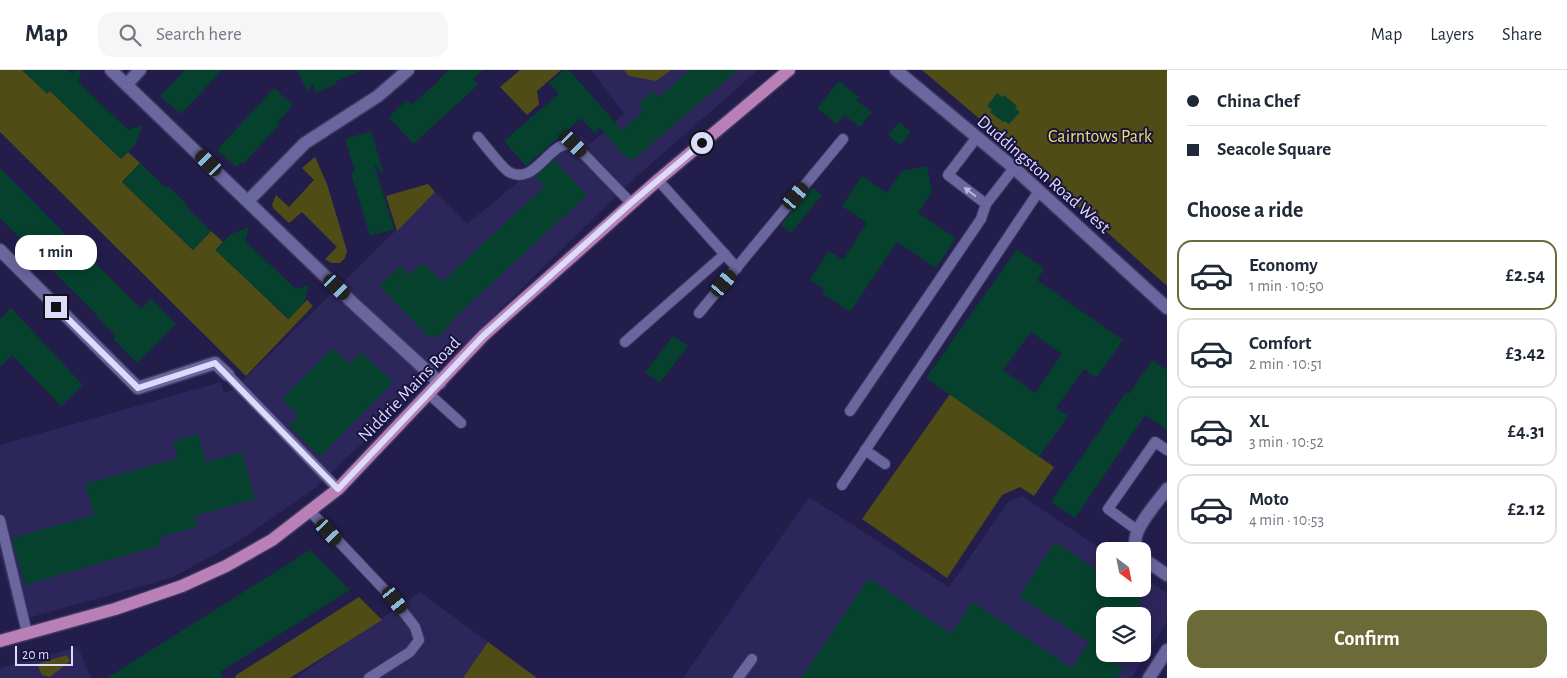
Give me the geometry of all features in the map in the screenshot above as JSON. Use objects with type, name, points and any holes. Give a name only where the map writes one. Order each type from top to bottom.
[{"type":"main road","name":"Niddrie Mains Road","points":[[0,641],[115,609],[182,586],[226,566],[272,540],[338,489],[483,336],[631,203],[789,70]]},
{"type":"street","points":[[111,70],[354,304],[440,383]]},
{"type":"street","points":[[126,84],[140,70]]},
{"type":"street","points":[[248,201],[305,143],[378,96],[408,70]]},
{"type":"street","name":"Duddingston Road West","points":[[896,70],[1014,168],[1167,308]]},
{"type":"street","points":[[0,250],[138,388],[215,363],[228,375]]},
{"type":"street","points":[[1134,542],[1137,530],[1167,489]]},
{"type":"street","points":[[1151,564],[1167,575]]},
{"type":"street","points":[[1149,678],[1167,650]]},
{"type":"lane","points":[[478,137],[509,172],[522,175],[530,172],[560,146],[567,143],[574,144],[631,203]]},
{"type":"lane","points":[[976,137],[948,175],[986,204]]},
{"type":"lane","points":[[699,313],[843,139]]},
{"type":"lane","points":[[850,411],[981,219],[986,204],[1014,168]]},
{"type":"lane","points":[[658,180],[737,268]]},
{"type":"lane","points":[[842,485],[1039,191]]},
{"type":"lane","points":[[625,342],[725,254]]},
{"type":"lane","points":[[228,375],[338,489]]},
{"type":"lane","points":[[429,394],[461,423]]},
{"type":"lane","points":[[1137,530],[1108,509],[1155,442],[1167,450]]},
{"type":"lane","points":[[865,450],[884,464]]},
{"type":"lane","points":[[310,511],[395,600],[416,627],[419,640],[410,652],[370,678]]},
{"type":"lane","points":[[0,520],[27,633]]},
{"type":"lane","points":[[738,678],[752,659]]},
{"type":"shaded area","points":[[591,70],[758,70],[635,178],[314,489],[234,544],[171,578],[17,621],[0,555],[0,445],[221,382],[224,393],[233,390],[435,192],[467,224],[578,133],[590,144],[624,114]]},
{"type":"shaded area","points":[[1022,496],[1096,546],[1096,598],[1151,598],[1151,582],[1167,593],[1167,622],[1151,647],[1151,607],[1096,607],[1096,662],[1141,662],[1131,678],[683,678],[809,497],[949,587],[1008,502]]},
{"type":"shaded area","points":[[420,592],[537,678],[295,678]]},
{"type":"shaded area","points":[[78,647],[91,678],[0,678],[0,668]]},
{"type":"green space","points":[[0,70],[22,70],[47,93],[50,91],[121,159],[128,152],[140,163],[122,182],[193,250],[211,231],[223,242],[216,250],[288,319],[307,300],[313,306],[246,376],[0,132]]},
{"type":"green space","points":[[520,70],[561,70],[537,91],[539,104],[527,115],[500,87]]},
{"type":"green space","points":[[624,70],[671,70],[656,81],[629,76]]},
{"type":"green space","name":"Cairntows Park","points":[[922,70],[1167,70],[1167,286],[1001,137]]},
{"type":"green space","points":[[315,157],[327,184],[347,251],[345,258],[340,263],[331,263],[325,259],[337,247],[302,212],[289,223],[272,205],[276,195],[289,207],[314,180],[302,168]]},
{"type":"green space","points":[[428,184],[435,192],[397,231],[386,196]]},
{"type":"green space","points":[[950,394],[1054,467],[1034,496],[1020,487],[1002,495],[947,578],[862,519]]},
{"type":"green space","points":[[359,597],[382,620],[290,678],[236,678],[235,676]]},
{"type":"green space","points":[[488,642],[537,678],[463,678]]},
{"type":"green space","points":[[67,655],[70,661],[50,677],[42,675],[37,664]]},
{"type":"building","points":[[22,70],[66,70],[69,73],[82,70],[78,82],[128,130],[142,125],[136,144],[121,159],[50,91],[47,94]]},
{"type":"building","points":[[185,70],[222,70],[181,114],[160,96]]},
{"type":"building","points":[[297,70],[362,70],[316,93],[313,84],[307,91]]},
{"type":"building","points":[[449,70],[483,70],[473,79],[478,85],[413,144],[389,117],[407,100],[411,105]]},
{"type":"building","points":[[564,70],[569,70],[622,130],[644,111],[638,104],[653,91],[659,97],[690,70],[738,70],[634,159],[626,158],[600,128],[594,133],[581,118],[526,166],[504,141],[559,94],[549,83]]},
{"type":"building","points":[[839,81],[859,97],[856,100],[872,112],[860,127],[844,115],[837,124],[817,108]]},
{"type":"building","points":[[274,88],[293,105],[278,122],[280,124],[243,164],[241,162],[236,167],[217,150]]},
{"type":"building","points":[[997,93],[1002,97],[1004,95],[1017,106],[1015,108],[1020,112],[1009,124],[1005,121],[1003,122],[990,112],[992,110],[987,106]]},
{"type":"building","points":[[899,122],[911,132],[900,145],[888,135]]},
{"type":"building","points":[[371,131],[384,174],[374,164],[394,229],[370,236],[351,173],[355,172],[345,139]]},
{"type":"building","points":[[554,160],[587,195],[451,321],[438,337],[429,337],[379,286],[400,266],[409,275],[420,264],[422,267],[425,264],[442,282],[544,187],[535,176]]},
{"type":"building","points":[[140,163],[166,188],[168,186],[187,204],[185,206],[211,231],[193,250],[122,182]]},
{"type":"building","points":[[927,166],[932,192],[918,213],[956,238],[936,268],[897,242],[850,312],[822,293],[825,290],[810,280],[829,251],[843,260],[867,223],[842,206],[862,176],[887,193],[902,171]]},
{"type":"building","points":[[0,168],[141,309],[151,299],[176,324],[137,363],[113,339],[116,336],[97,315],[0,218]]},
{"type":"building","points":[[812,187],[822,195],[791,233],[781,225]]},
{"type":"building","points":[[249,227],[245,241],[296,289],[309,285],[304,303],[289,319],[215,250],[231,234]]},
{"type":"building","points":[[1017,249],[1044,269],[1037,280],[1123,340],[1096,378],[1084,369],[1056,408],[1068,416],[1039,457],[926,378]],"holes":[[[1031,332],[1062,354],[1035,393],[1003,370]]]},
{"type":"building","points":[[11,308],[83,385],[61,406],[12,355],[0,367],[0,319]]},
{"type":"building","points":[[673,336],[688,346],[660,383],[645,372]]},
{"type":"building","points":[[333,348],[349,364],[361,352],[393,382],[320,457],[289,426],[299,416],[282,399]]},
{"type":"building","points":[[1152,360],[1167,370],[1167,430],[1145,415],[1075,518],[1051,502],[1126,392],[1129,394]]},
{"type":"building","points":[[198,434],[206,462],[242,452],[255,499],[194,516],[197,527],[159,537],[161,545],[25,585],[12,538],[94,515],[85,484],[178,458],[173,441]]},
{"type":"building","points":[[1055,542],[1096,569],[1096,598],[1139,598],[1142,600],[1137,607],[1096,607],[1096,662],[1114,662],[1123,668],[1116,678],[801,678],[869,578],[951,634],[972,602],[1072,668],[1089,642],[1019,596]]},
{"type":"building","points":[[310,550],[350,590],[220,672],[224,678],[107,678]]},
{"type":"route","points":[[56,307],[138,388],[215,363],[338,489],[483,336],[631,203],[702,143]]}]
